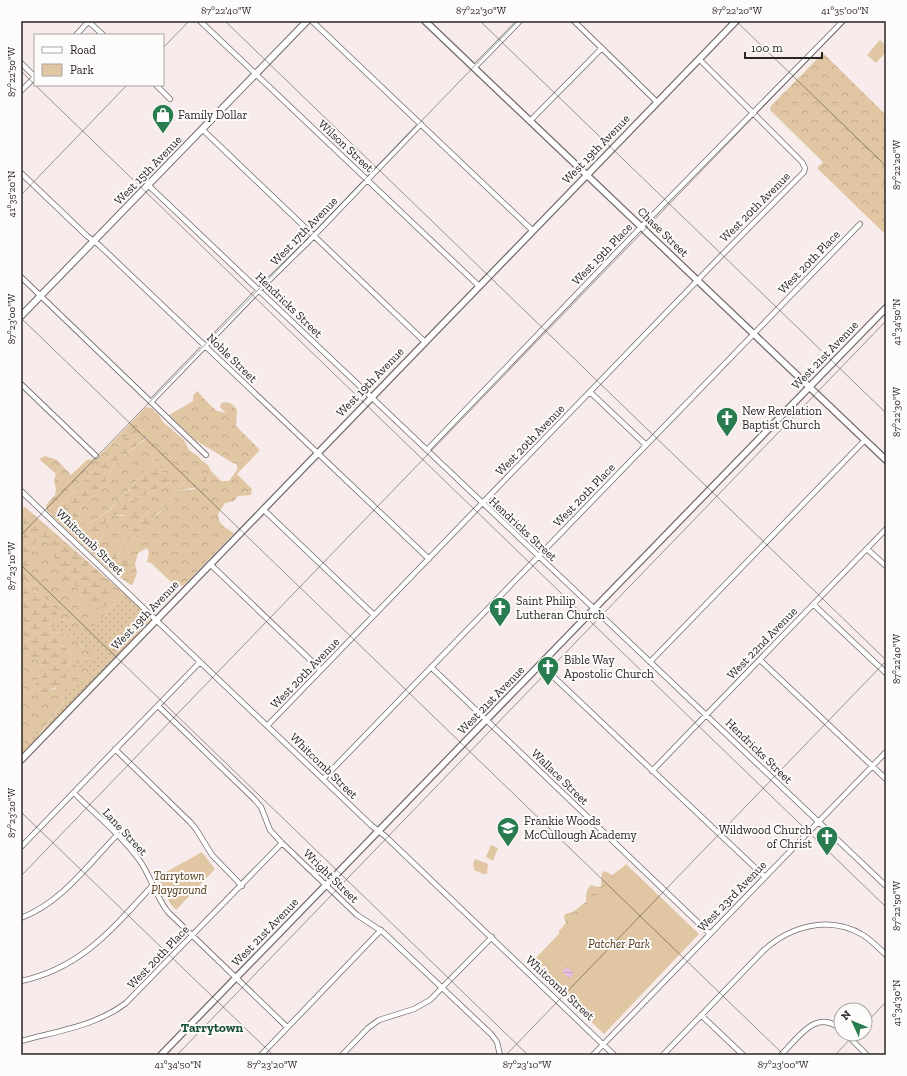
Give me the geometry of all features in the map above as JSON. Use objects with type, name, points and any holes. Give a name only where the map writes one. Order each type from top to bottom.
[{"type":"main road","name":"West 15th Avenue","points":[[21,316],[307,21]]},
{"type":"street","points":[[77,34],[89,21],[102,34]]},
{"type":"street","name":"Wilson Street","points":[[200,21],[479,286]]},
{"type":"street","points":[[312,21],[532,230]]},
{"type":"street","name":"Chase Street","points":[[425,21],[886,460]]},
{"type":"street","points":[[474,68],[520,21]]},
{"type":"street","points":[[574,21],[658,102]]},
{"type":"street","name":"West 19th Avenue","points":[[21,760],[532,230],[736,21]]},
{"type":"street","name":"West 19th Place","points":[[427,450],[843,21]]},
{"type":"street","points":[[530,121],[602,48]]},
{"type":"street","points":[[699,59],[753,113]]},
{"type":"street","points":[[21,64],[34,76]]},
{"type":"street","points":[[21,91],[34,78]]},
{"type":"street","points":[[157,86],[170,99]]},
{"type":"street","name":"West 20th Avenue","points":[[268,726],[482,503],[804,172],[805,168],[802,162],[753,113]]},
{"type":"street","name":"West 17th Avenue","points":[[151,402],[259,290],[314,236],[420,124]]},
{"type":"street","points":[[202,129],[425,342]]},
{"type":"street","name":"Noble Street","points":[[21,173],[429,559]]},
{"type":"street","name":"Hendricks Street","points":[[148,185],[886,886]]},
{"type":"street","name":"West 20th Place","points":[[323,779],[860,224]]},
{"type":"street","points":[[21,277],[206,455]]},
{"type":"street","name":"West 21st Avenue","points":[[161,1055],[886,308]]},
{"type":"street","points":[[21,384],[96,456]]},
{"type":"street","points":[[590,392],[646,445]]},
{"type":"street","points":[[650,662],[865,440]]},
{"type":"street","name":"Whitcomb Street","points":[[21,491],[323,779],[492,937],[614,1055]]},
{"type":"street","points":[[264,509],[374,615]]},
{"type":"street","name":"West 22nd Avenue","points":[[652,771],[886,529]]},
{"type":"street","points":[[867,548],[886,566]]},
{"type":"street","points":[[210,564],[321,670]]},
{"type":"street","points":[[814,605],[886,673]]},
{"type":"street","points":[[760,660],[886,779]]},
{"type":"street","points":[[21,847],[200,662]]},
{"type":"street","points":[[541,665],[765,877]]},
{"type":"street","name":"Wallace Street","points":[[431,667],[710,934]]},
{"type":"street","name":"Wright Street","points":[[158,706],[254,799],[261,807],[270,830],[282,844],[360,917],[381,930],[491,1034],[497,1042],[500,1054]]},
{"type":"street","points":[[115,749],[193,825],[212,855],[242,886]]},
{"type":"street","name":"West 23rd Avenue","points":[[593,1055],[886,752]]},
{"type":"street","name":"Lane Street","points":[[74,793],[138,858],[166,909],[288,1027]]},
{"type":"street","points":[[21,918],[42,908],[56,898],[117,835]]},
{"type":"street","name":"West 20th Place","points":[[21,1041],[94,1021],[114,1012],[132,998],[282,844]]},
{"type":"street","points":[[21,981],[44,975],[58,969],[89,950],[154,885]]},
{"type":"street","points":[[662,1055],[774,941],[793,931],[813,925],[836,925],[857,932],[869,939],[886,955]]},
{"type":"street","points":[[261,1055],[381,930]]},
{"type":"street","points":[[342,1055],[373,1024],[386,1017],[407,1012],[430,1000],[492,937]]},
{"type":"street","points":[[701,1015],[743,1055]]},
{"type":"street","points":[[781,1055],[812,1024],[825,1021],[833,1023]]},
{"type":"street","points":[[854,1042],[868,1055]]},
{"type":"green space","points":[[880,40],[886,45],[886,52],[876,63],[867,55]]},
{"type":"green space","points":[[823,53],[886,115],[886,235],[817,168],[823,162],[770,110],[771,106]]},
{"type":"green space","points":[[197,391],[217,411],[226,413],[220,407],[221,403],[226,402],[232,404],[237,410],[236,426],[260,450],[237,474],[252,489],[251,495],[238,496],[234,501],[225,503],[218,514],[219,518],[223,526],[234,533],[183,586],[170,581],[151,563],[147,562],[149,552],[147,548],[138,553],[135,564],[137,573],[133,584],[131,585],[108,569],[47,511],[46,505],[55,495],[56,489],[54,481],[56,474],[39,459],[45,456],[57,460],[71,475],[87,460],[96,459],[146,407],[151,408],[159,415],[163,422],[184,440],[189,450],[208,465],[211,471],[221,481],[229,481],[237,470],[237,464],[195,440],[169,415],[193,401],[193,396]],"holes":[[[148,437],[117,462],[109,472],[110,475],[96,494],[81,506],[79,517],[81,522],[88,524],[107,511],[124,496],[153,461],[159,458],[164,463],[163,472],[172,476],[172,481],[145,495],[135,498],[135,502],[124,516],[113,515],[106,522],[104,533],[99,542],[101,551],[109,556],[117,549],[148,511],[169,501],[179,487],[189,479],[203,474],[195,489],[179,491],[171,503],[154,517],[127,547],[119,553],[117,558],[122,563],[132,561],[118,572],[102,561],[93,547],[86,544],[64,520],[54,513],[80,484],[100,467],[124,438]]]},
{"type":"green space","points":[[139,426],[147,429],[148,436],[117,462],[109,472],[110,475],[96,494],[81,506],[79,517],[81,522],[88,524],[107,512],[124,496],[153,461],[159,458],[164,463],[163,472],[172,476],[172,481],[145,495],[135,498],[135,502],[141,508],[135,515],[113,515],[106,522],[104,533],[99,541],[101,551],[110,555],[117,549],[148,511],[169,501],[179,487],[189,479],[203,474],[208,476],[205,485],[179,491],[171,503],[154,516],[156,521],[149,530],[141,532],[119,553],[117,558],[122,563],[133,561],[134,570],[131,574],[118,572],[102,561],[93,547],[86,544],[64,520],[54,513],[80,484],[100,467],[124,438]]},
{"type":"green space","points":[[25,507],[127,596],[118,599],[100,621],[89,629],[80,631],[69,628],[67,620],[56,619],[52,631],[72,635],[82,648],[96,652],[93,659],[77,658],[70,663],[72,669],[85,666],[92,672],[78,686],[62,687],[63,703],[38,736],[34,730],[29,732],[32,745],[21,756],[21,654],[36,659],[43,667],[44,671],[31,693],[38,696],[55,689],[68,667],[67,662],[70,660],[71,652],[59,643],[55,634],[49,632],[51,621],[40,593],[30,589],[25,581],[31,564],[29,556],[34,544],[43,537],[50,544],[54,560],[64,573],[79,587],[82,599],[107,606],[30,514],[21,523],[21,510]]},
{"type":"green space","points":[[30,513],[112,586],[115,594],[107,606],[91,609],[82,599],[79,587],[64,581],[63,573],[52,555],[46,540],[43,537],[34,544],[29,556],[31,564],[25,581],[30,589],[40,593],[46,599],[44,602],[54,608],[57,616],[51,621],[49,632],[55,634],[59,643],[71,652],[70,661],[67,662],[67,675],[64,680],[38,697],[31,693],[43,671],[41,664],[39,661],[30,656],[21,654],[21,523]]},
{"type":"green space","points":[[127,596],[151,619],[32,745],[29,732],[34,730],[39,736],[63,703],[62,687],[72,669],[70,663],[77,658],[93,659],[71,635],[51,631],[56,619],[100,621],[118,599]]},
{"type":"green space","points":[[491,845],[498,848],[493,861],[486,857]]},
{"type":"green space","name":"Tarrytown Playground","points":[[202,852],[215,869],[176,910],[170,903],[157,877]]},
{"type":"green space","points":[[475,859],[488,864],[487,874],[474,870],[473,863]]},
{"type":"green space","name":"Patcher Park","points":[[626,864],[699,934],[604,1034],[530,964]]},
{"type":"green space","points":[[626,865],[559,936],[559,931],[566,923],[564,917],[565,914],[573,912],[586,902],[588,889],[591,885],[598,887],[601,886],[602,873],[605,871],[612,875]]},
{"type":"shaded area","points":[[567,967],[574,973],[569,978],[562,971]]},
{"type":"place","name":"Family Dollar","points":[[163,134]]},
{"type":"place","name":"New Revelation Baptist Church","points":[[727,438]]},
{"type":"place","name":"Saint Philip Lutheran Church","points":[[500,628]]},
{"type":"place","name":"Bible Way Apostolic Church","points":[[548,686]]},
{"type":"place","name":"Frankie Woods McCullough Academy","points":[[508,848]]},
{"type":"place","name":"Wildwood Church of Christ","points":[[827,856]]},
{"type":"district","name":"Tarrytown","points":[[212,1027]]}]
